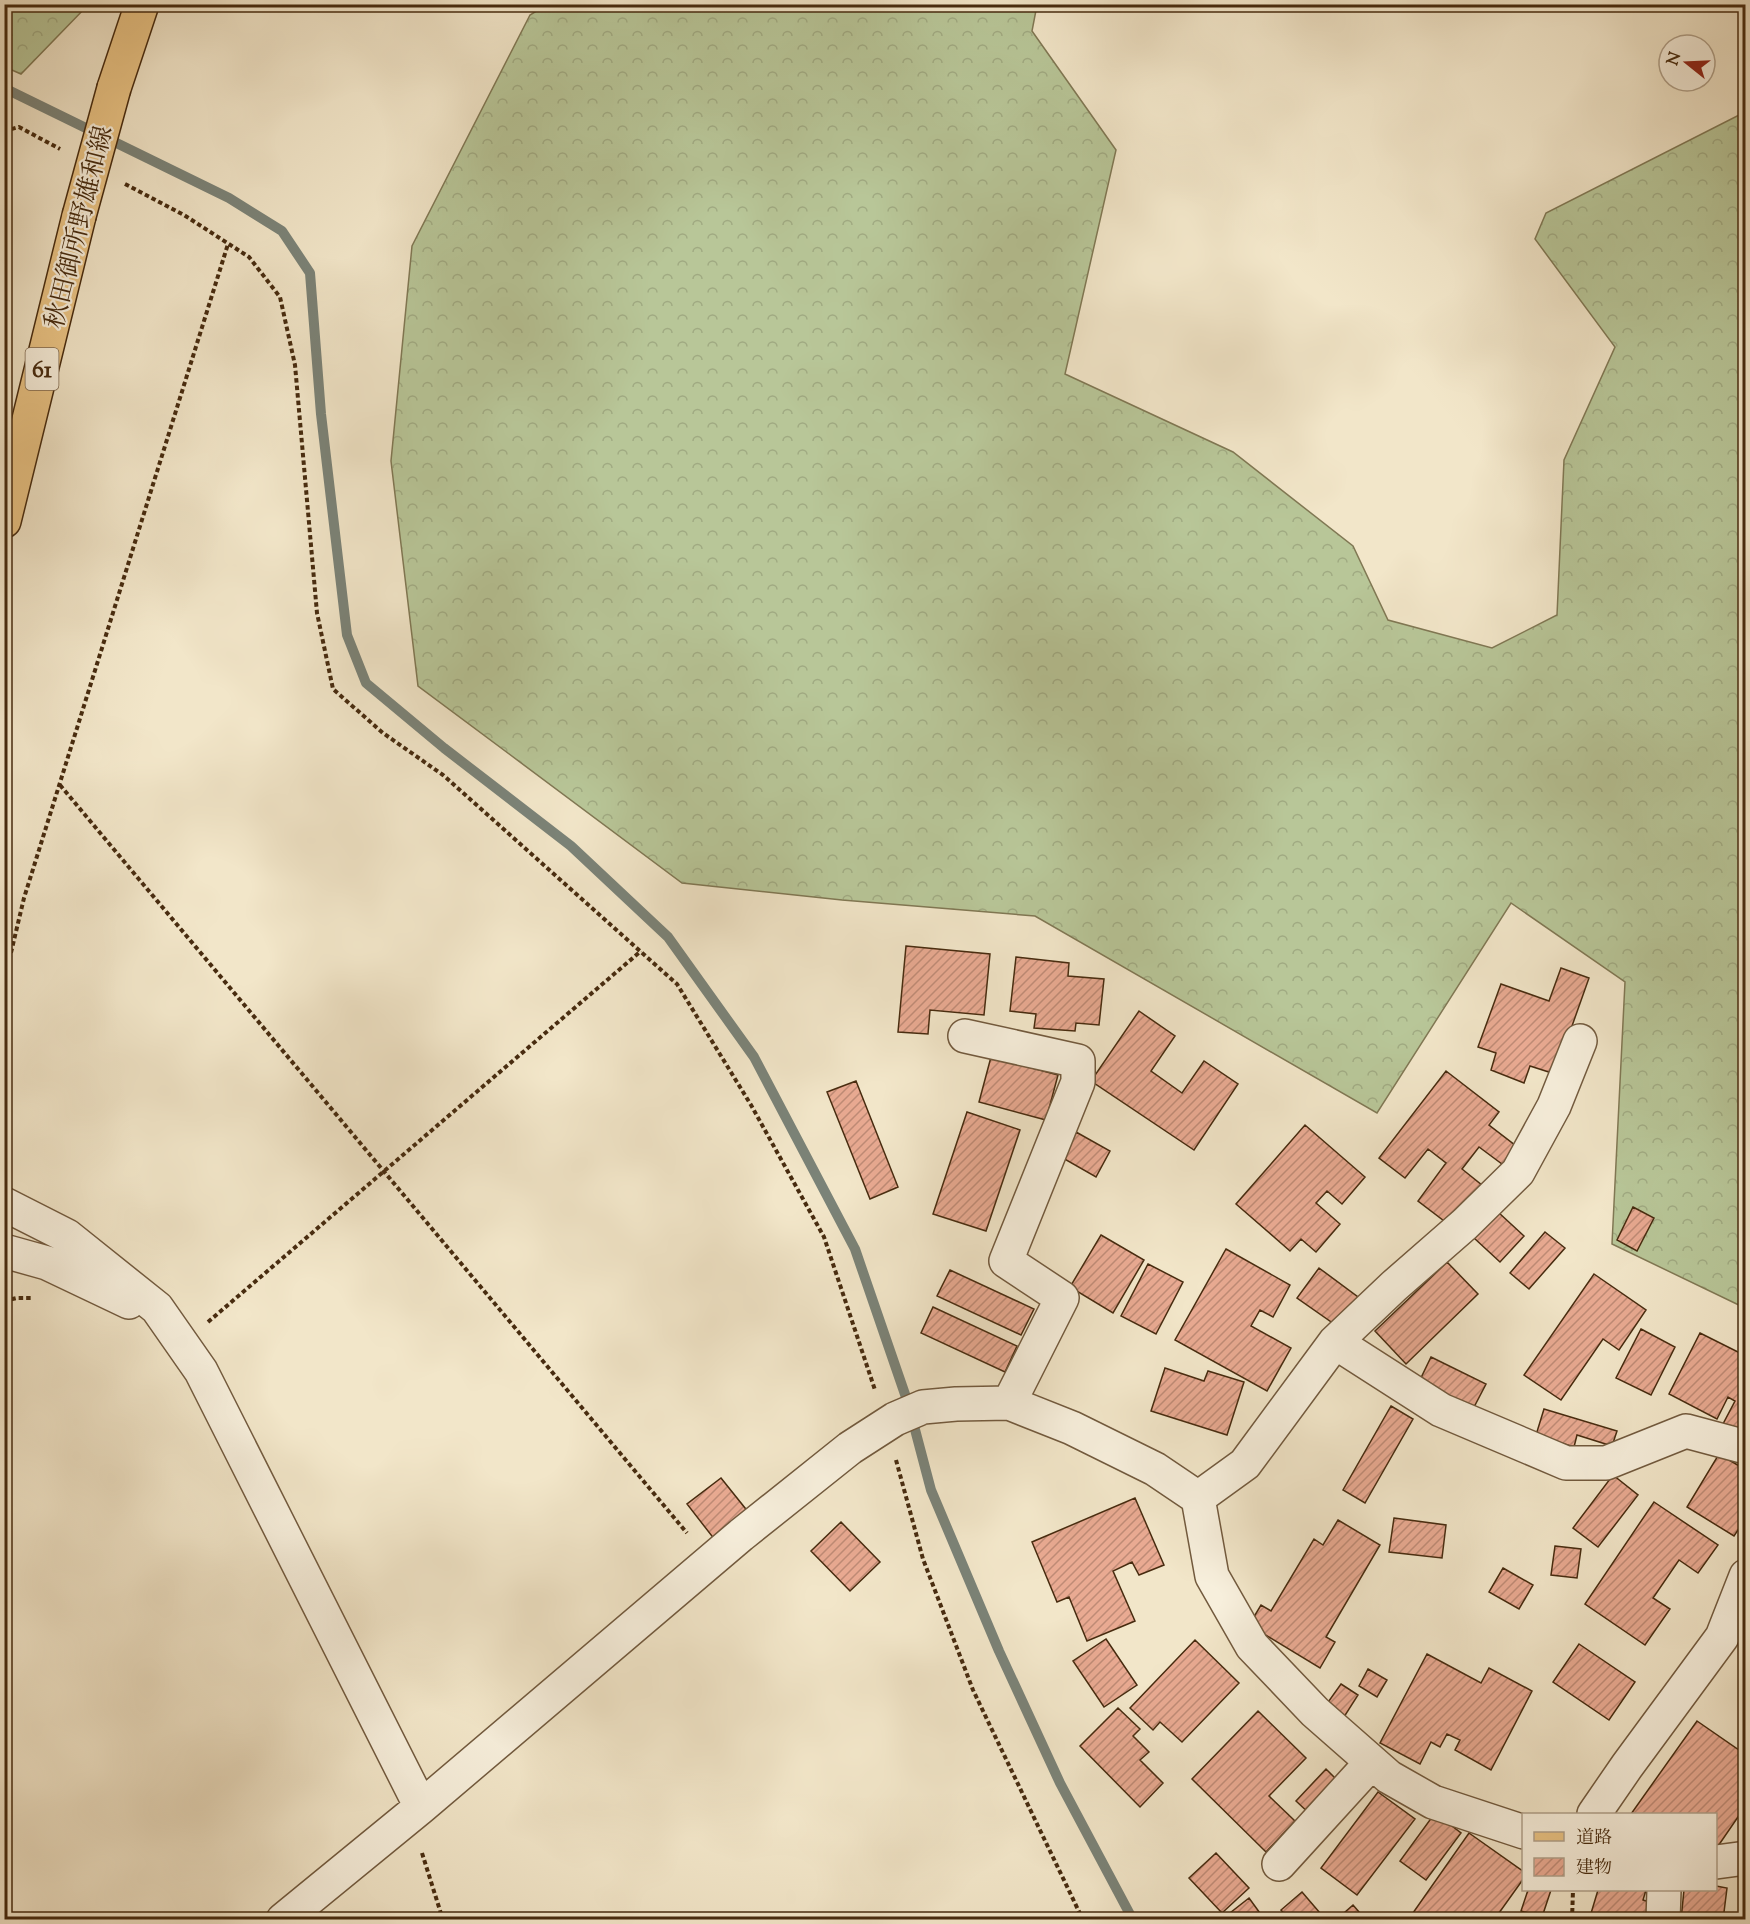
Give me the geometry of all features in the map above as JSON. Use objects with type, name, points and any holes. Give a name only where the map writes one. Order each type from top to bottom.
[{"type":"main road","name":"秋田御所野雄和線","points":[[4,522],[79,216],[114,88],[142,4]]},
{"type":"street","points":[[965,1036],[1078,1061],[1078,1082],[1006,1261],[1062,1298],[1009,1403]]},
{"type":"street","points":[[1198,1498],[1245,1464],[1335,1342],[1394,1286],[1465,1224],[1518,1172],[1554,1106],[1580,1041]]},
{"type":"street","points":[[4,1204],[67,1236],[157,1308],[201,1371],[412,1814]]},
{"type":"street","points":[[4,1251],[47,1263],[125,1300],[157,1308]]},
{"type":"street","points":[[1335,1342],[1441,1410],[1566,1463],[1606,1463],[1686,1431],[1746,1447]]},
{"type":"street","points":[[283,1920],[850,1448],[901,1417],[957,1404],[1009,1403],[1072,1428],[1155,1469],[1198,1498],[1212,1576],[1252,1646],[1315,1712],[1389,1777],[1433,1802],[1522,1831]]},
{"type":"street","points":[[1595,1813],[1722,1637],[1746,1576]]},
{"type":"street","points":[[1279,1864],[1372,1762]]},
{"type":"street","points":[[1717,1862],[1746,1858]]},
{"type":"street","points":[[1664,1891],[1664,1920]]},
{"type":"path","points":[[4,131],[19,127],[60,149]]},
{"type":"path","points":[[122,182],[184,215],[249,257],[280,297],[295,365],[317,613],[333,689],[383,734],[443,775],[677,984],[751,1105],[824,1238],[901,1417],[923,1559],[973,1690],[1083,1920]]},
{"type":"path","points":[[4,982],[24,898],[228,244]]},
{"type":"path","points":[[60,785],[711,1562]]},
{"type":"path","points":[[182,1344],[641,951]]},
{"type":"path","points":[[412,1814],[442,1920]]},
{"type":"path","points":[[1572,1920],[1573,1891]]},
{"type":"green space","points":[[5,4],[88,5],[21,74],[5,67]]},
{"type":"green space","points":[[546,5],[1037,5],[1032,31],[1116,150],[1065,374],[1233,452],[1353,546],[1388,620],[1492,648],[1557,615],[1564,460],[1615,347],[1535,239],[1546,213],[1745,112],[1745,1308],[1612,1244],[1625,982],[1511,903],[1377,1113],[1035,916],[842,900],[682,883],[418,686],[391,461],[412,246],[530,15]]},
{"type":"building","points":[[906,946],[990,954],[984,1015],[930,1010],[928,1034],[898,1032]]},
{"type":"building","points":[[1016,957],[1069,963],[1068,976],[1104,979],[1099,1025],[1076,1023],[1075,1031],[1034,1028],[1036,1014],[1010,1011]]},
{"type":"building","points":[[1561,968],[1589,978],[1555,1074],[1530,1066],[1524,1083],[1491,1070],[1496,1053],[1478,1047],[1501,984],[1549,1001]]},
{"type":"building","points":[[1139,1011],[1175,1036],[1151,1071],[1182,1093],[1204,1061],[1238,1084],[1194,1150],[1091,1081]]},
{"type":"building","points":[[991,1057],[1058,1075],[1046,1120],[979,1102]]},
{"type":"building","points":[[1446,1071],[1499,1112],[1489,1125],[1520,1149],[1506,1167],[1479,1147],[1462,1169],[1483,1186],[1452,1227],[1418,1201],[1446,1163],[1428,1149],[1405,1178],[1379,1158]]},
{"type":"building","points":[[856,1081],[898,1187],[870,1199],[827,1092]]},
{"type":"building","points":[[967,1112],[1020,1130],[986,1231],[933,1214]]},
{"type":"building","points":[[1305,1125],[1365,1177],[1342,1204],[1327,1191],[1316,1203],[1340,1224],[1316,1252],[1301,1239],[1290,1251],[1236,1204]]},
{"type":"building","points":[[1076,1132],[1110,1151],[1096,1177],[1061,1157]]},
{"type":"building","points":[[1633,1207],[1654,1218],[1637,1251],[1617,1240]]},
{"type":"building","points":[[1498,1212],[1524,1236],[1500,1262],[1474,1238]]},
{"type":"building","points":[[1545,1232],[1565,1248],[1529,1289],[1510,1273]]},
{"type":"building","points":[[1101,1235],[1144,1260],[1113,1313],[1070,1287]]},
{"type":"building","points":[[1226,1249],[1290,1285],[1273,1317],[1260,1310],[1251,1326],[1291,1348],[1267,1391],[1175,1340]]},
{"type":"building","points":[[1447,1262],[1478,1294],[1406,1364],[1375,1331]]},
{"type":"building","points":[[1148,1264],[1183,1282],[1156,1334],[1121,1316]]},
{"type":"building","points":[[1319,1268],[1358,1297],[1337,1326],[1297,1298]]},
{"type":"building","points":[[950,1270],[1034,1309],[1021,1335],[937,1296]]},
{"type":"building","points":[[1594,1274],[1646,1310],[1619,1350],[1603,1339],[1561,1400],[1524,1375]]},
{"type":"building","points":[[933,1307],[1017,1346],[1005,1372],[921,1333]]},
{"type":"building","points":[[1641,1329],[1675,1347],[1651,1395],[1616,1378]]},
{"type":"building","points":[[1700,1333],[1746,1356],[1746,1435],[1723,1424],[1735,1401],[1728,1397],[1717,1419],[1669,1394]]},
{"type":"building","points":[[1431,1357],[1486,1384],[1473,1409],[1419,1382]]},
{"type":"building","points":[[1165,1368],[1204,1381],[1208,1371],[1244,1382],[1227,1435],[1151,1411]]},
{"type":"building","points":[[1391,1406],[1413,1419],[1365,1503],[1343,1490]]},
{"type":"building","points":[[1544,1409],[1617,1431],[1612,1446],[1577,1435],[1574,1447],[1536,1435]]},
{"type":"building","points":[[1719,1454],[1746,1470],[1746,1518],[1734,1536],[1687,1507]]},
{"type":"building","points":[[1613,1475],[1638,1495],[1598,1547],[1573,1528]]},
{"type":"building","points":[[721,1478],[749,1513],[715,1540],[687,1504]]},
{"type":"building","points":[[1135,1498],[1164,1565],[1139,1575],[1132,1562],[1113,1571],[1135,1621],[1087,1641],[1069,1597],[1057,1602],[1032,1542]]},
{"type":"building","points":[[1654,1502],[1718,1545],[1698,1573],[1679,1560],[1653,1598],[1670,1609],[1645,1645],[1585,1604]]},
{"type":"building","points":[[1394,1518],[1446,1525],[1442,1558],[1389,1552]]},
{"type":"building","points":[[1338,1520],[1380,1545],[1326,1637],[1335,1642],[1320,1668],[1249,1625],[1261,1605],[1271,1611],[1314,1539],[1323,1545]]},
{"type":"building","points":[[841,1522],[880,1562],[850,1591],[811,1551]]},
{"type":"building","points":[[1555,1546],[1581,1549],[1577,1578],[1551,1575]]},
{"type":"building","points":[[1503,1568],[1533,1585],[1519,1609],[1489,1592]]},
{"type":"building","points":[[1106,1639],[1137,1685],[1104,1707],[1073,1661]]},
{"type":"building","points":[[1195,1640],[1239,1683],[1182,1742],[1160,1722],[1153,1730],[1130,1708]]},
{"type":"building","points":[[1579,1644],[1635,1682],[1609,1720],[1553,1682]]},
{"type":"building","points":[[1427,1654],[1481,1683],[1489,1668],[1532,1691],[1491,1770],[1455,1750],[1460,1740],[1447,1734],[1440,1747],[1431,1742],[1420,1764],[1380,1743]]},
{"type":"building","points":[[1368,1669],[1387,1680],[1377,1697],[1359,1686]]},
{"type":"building","points":[[1341,1684],[1358,1695],[1344,1717],[1326,1705]]},
{"type":"building","points":[[1118,1708],[1140,1729],[1133,1736],[1149,1752],[1140,1760],[1163,1783],[1140,1807],[1080,1746]]},
{"type":"building","points":[[1258,1711],[1306,1758],[1269,1796],[1295,1821],[1266,1852],[1192,1779]]},
{"type":"building","points":[[1697,1721],[1746,1755],[1746,1818],[1740,1814],[1717,1848],[1717,1813],[1632,1813]]},
{"type":"building","points":[[1326,1769],[1341,1784],[1311,1815],[1296,1801]]},
{"type":"building","points":[[1378,1792],[1415,1819],[1357,1895],[1321,1868]]},
{"type":"building","points":[[1435,1813],[1461,1833],[1426,1880],[1400,1861]]},
{"type":"building","points":[[1469,1833],[1522,1871],[1522,1881],[1494,1920],[1408,1920]]},
{"type":"building","points":[[1216,1853],[1249,1888],[1222,1913],[1189,1878]]},
{"type":"building","points":[[1717,1886],[1727,1888],[1723,1920],[1681,1920],[1684,1891],[1717,1891]]},
{"type":"building","points":[[1528,1891],[1551,1891],[1542,1917],[1521,1911]]},
{"type":"building","points":[[1598,1891],[1646,1891],[1643,1900],[1653,1903],[1647,1920],[1589,1920]]},
{"type":"building","points":[[1302,1892],[1326,1920],[1289,1920],[1281,1910]]},
{"type":"building","points":[[1249,1898],[1265,1920],[1221,1920]]},
{"type":"building","points":[[1353,1905],[1366,1920],[1336,1920]]},
{"type":"waterway","points":[[4,88],[229,198],[282,231],[310,273],[321,414],[347,635],[366,683],[444,748],[571,846],[668,937],[754,1057],[855,1249],[908,1403],[931,1490],[999,1651],[1060,1783],[1133,1920]]}]
